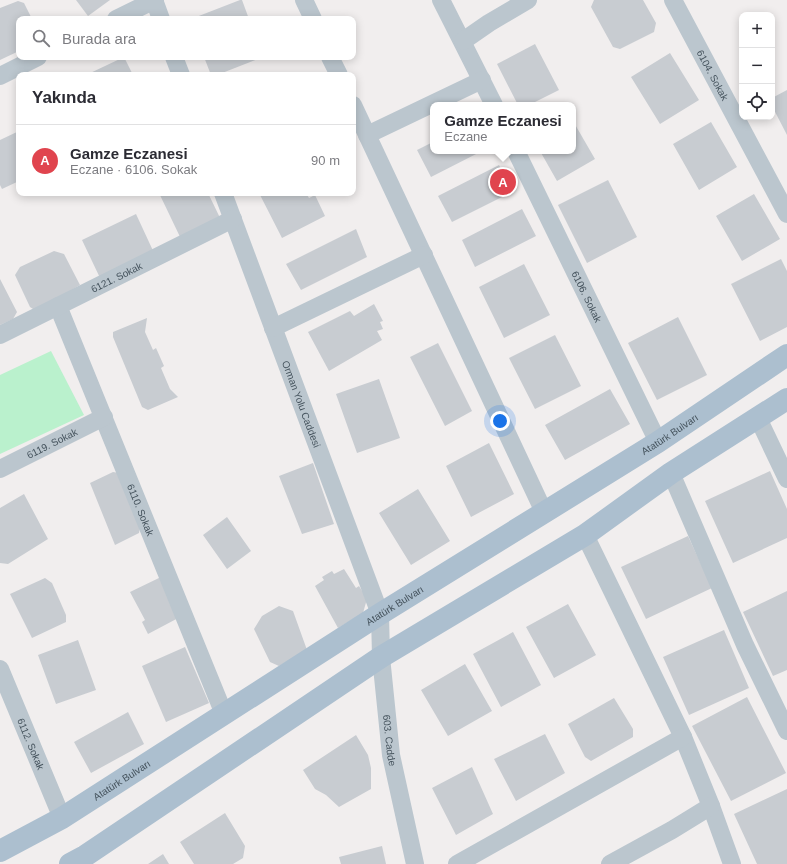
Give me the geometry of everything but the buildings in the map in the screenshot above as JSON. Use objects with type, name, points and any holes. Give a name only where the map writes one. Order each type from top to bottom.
[{"type":"main road","name":"Atatürk Bulvarı","points":[[0,851],[62,818],[380,614],[658,442],[787,355]]},
{"type":"main road","points":[[82,861],[381,657],[585,536],[672,472],[787,399]]},
{"type":"street","points":[[122,16],[154,0],[160,16]]},
{"type":"street","points":[[304,0],[312,16]]},
{"type":"street","points":[[441,0],[493,102]]},
{"type":"street","points":[[463,41],[489,23],[528,0]]},
{"type":"street","name":"6104. Sokak","points":[[673,0],[787,214]]},
{"type":"street","points":[[0,76],[32,60]]},
{"type":"street","points":[[175,60],[180,72]]},
{"type":"street","points":[[332,60],[338,72]]},
{"type":"street","points":[[436,102],[482,80]]},
{"type":"street","points":[[367,135],[430,105]]},
{"type":"street","points":[[356,111],[544,512]]},
{"type":"street","name":"6106. Sokak","points":[[517,154],[658,442]]},
{"type":"street","name":"Orman Yolu Caddesi","points":[[224,196],[380,614]]},
{"type":"street","name":"6121. Sokak","points":[[0,335],[233,219]]},
{"type":"street","points":[[273,328],[424,255]]},
{"type":"street","name":"6110. Sokak","points":[[58,306],[224,714]]},
{"type":"street","name":"6119. Sokak","points":[[0,469],[104,417]]},
{"type":"street","points":[[758,418],[787,479]]},
{"type":"street","points":[[672,472],[745,645],[787,731]]},
{"type":"street","points":[[585,536],[682,737],[711,806],[732,864]]},
{"type":"street","name":"603. Cadde","points":[[380,614],[381,657],[391,756],[415,864]]},
{"type":"street","name":"6112. Sokak","points":[[0,669],[62,818]]},
{"type":"street","points":[[457,864],[682,737]]},
{"type":"street","points":[[610,864],[672,830],[711,806]]},
{"type":"green space","points":[[51,351],[84,415],[0,454],[0,375]]},
{"type":"place","name":"Gamze Eczanesi","points":[[503,182]]}]
